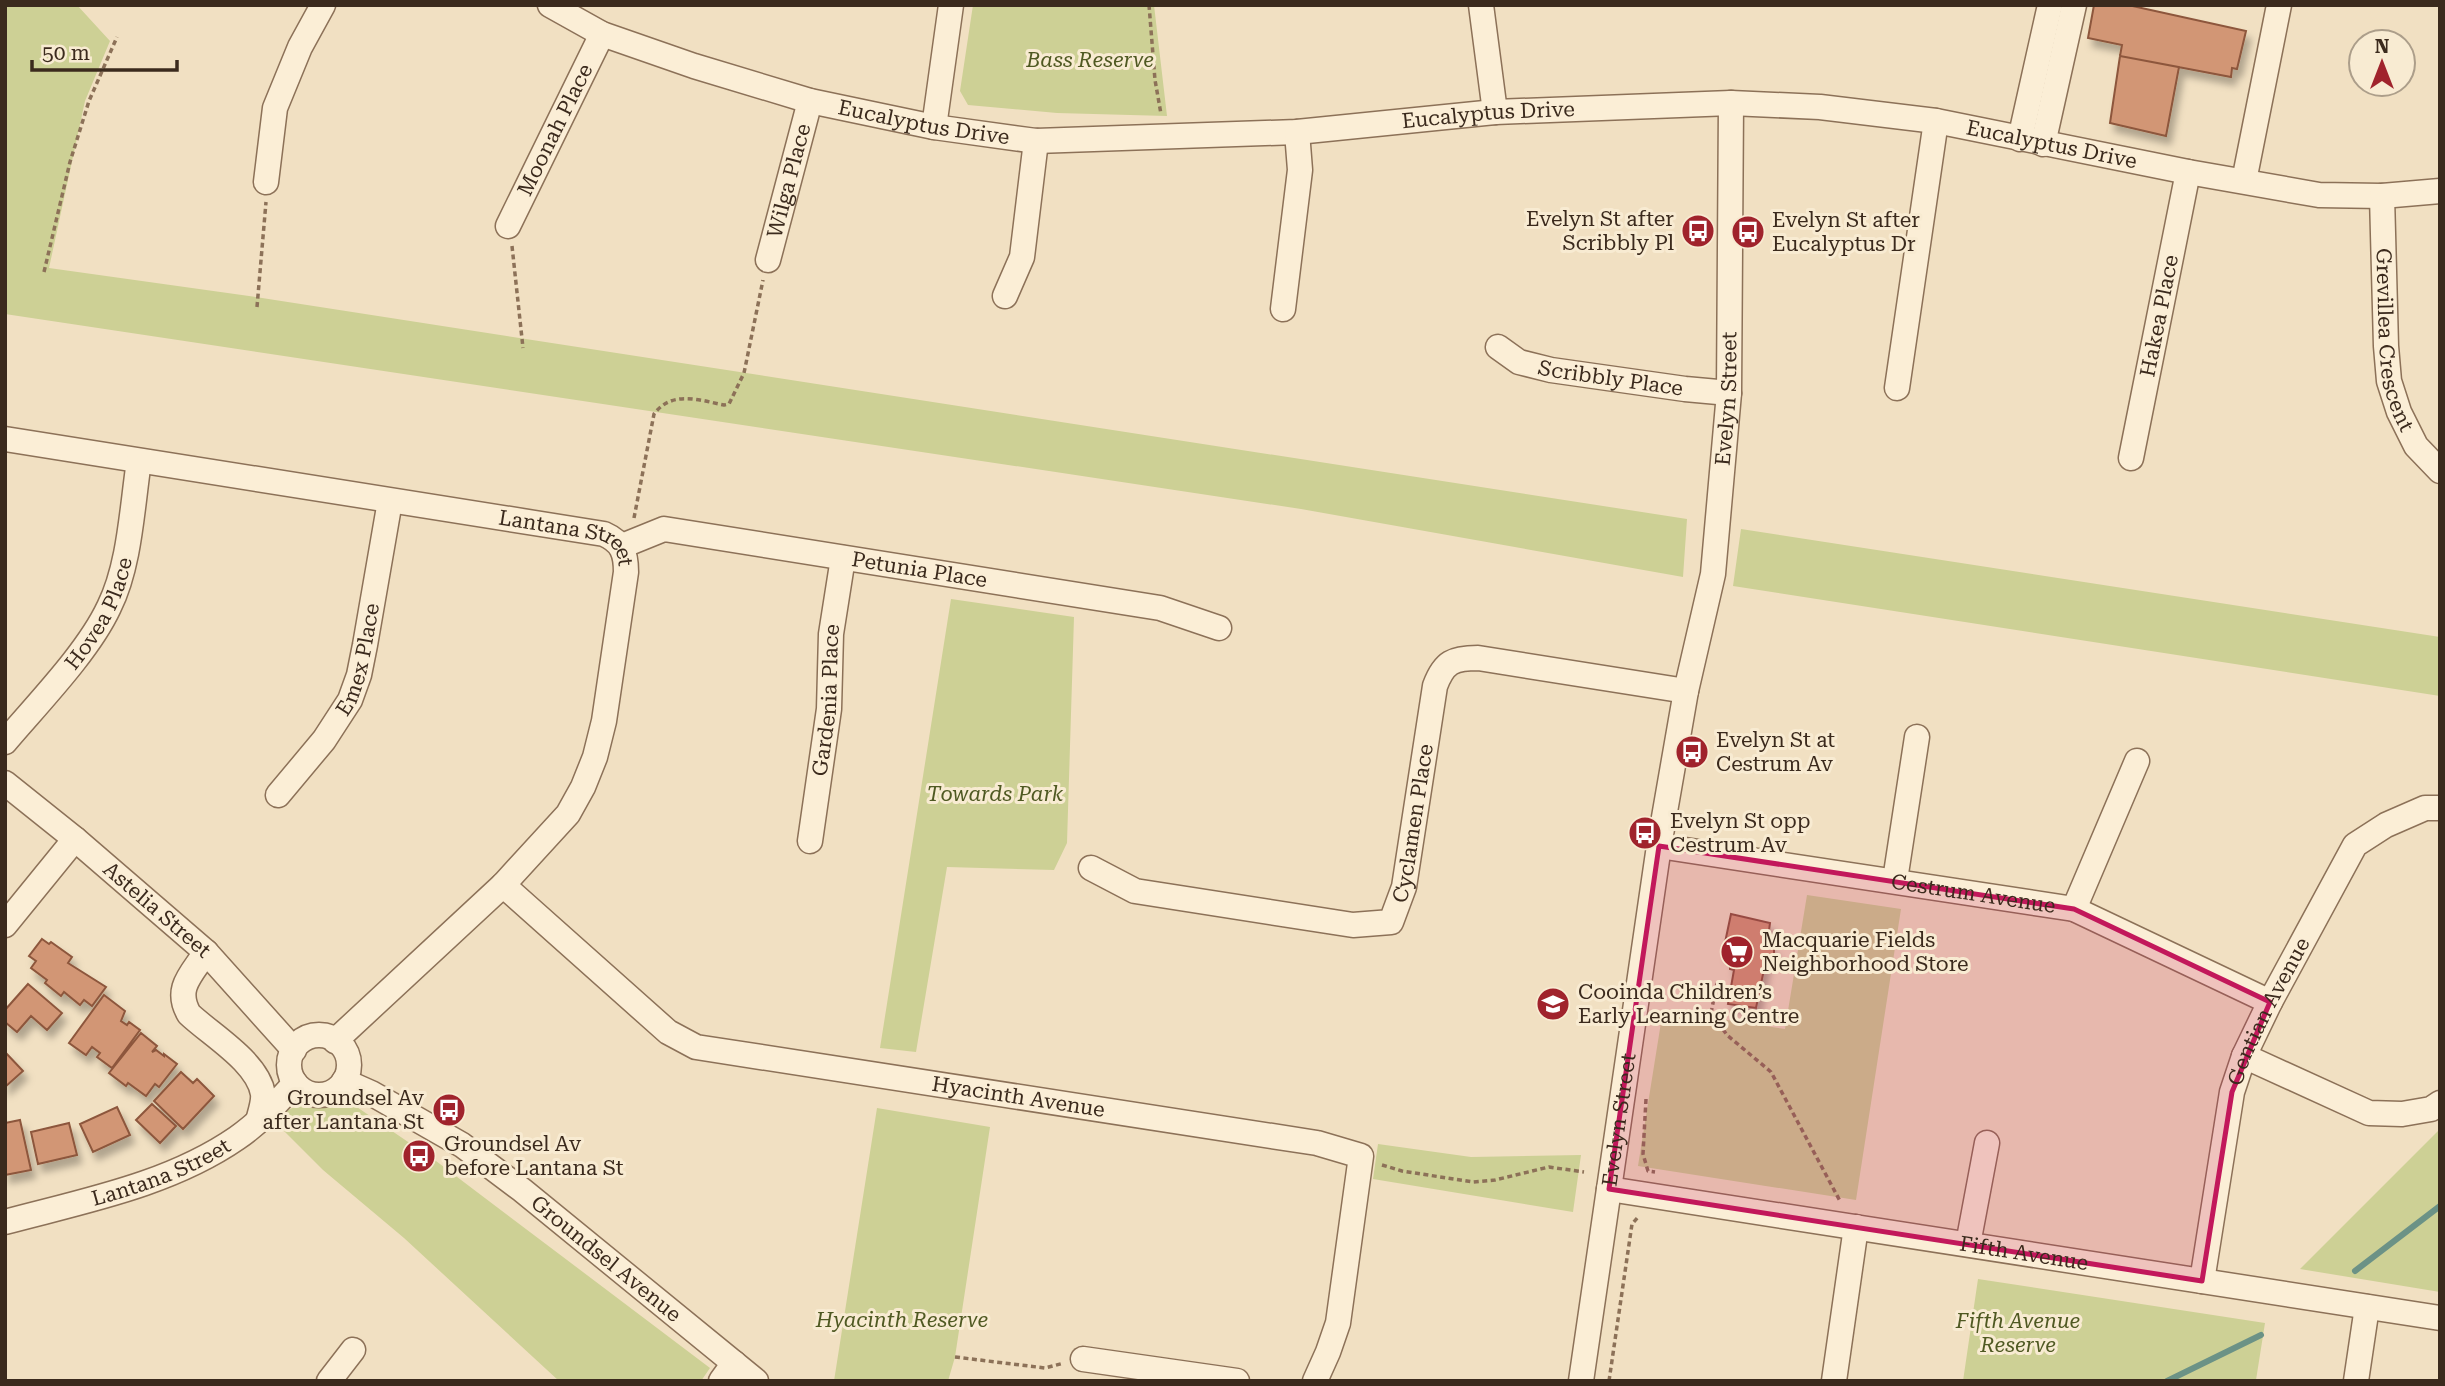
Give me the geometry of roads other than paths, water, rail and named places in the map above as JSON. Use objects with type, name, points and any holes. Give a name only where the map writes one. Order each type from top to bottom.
[{"type":"street","points":[[266,182],[275,108],[300,47],[323,5]]},
{"type":"street","name":"Eucalyptus Drive","points":[[550,5],[602,34],[694,66],[810,101],[934,127],[1035,141],[1297,132],[1495,112],[1724,103],[1820,107],[1936,121],[2031,142],[2319,195],[2382,196],[2440,191]]},
{"type":"street","points":[[934,127],[951,5]]},
{"type":"street","points":[[1481,5],[1495,112]]},
{"type":"street","points":[[2031,142],[2050,5]]},
{"type":"street","points":[[2031,142],[2074,5]]},
{"type":"street","points":[[2244,181],[2278,5]]},
{"type":"street","name":"Moonah Place","points":[[508,226],[602,34]]},
{"type":"street","name":"Wilga Place","points":[[768,260],[810,101]]},
{"type":"street","name":"Evelyn Street","points":[[1581,1381],[1659,846],[1686,691],[1722,393],[1718,163],[1724,103]]},
{"type":"street","points":[[1897,388],[1936,121]]},
{"type":"street","points":[[1283,309],[1300,170],[1297,132]]},
{"type":"street","points":[[1005,296],[1022,257],[1035,141]]},
{"type":"street","name":"Hakea Place","points":[[2131,458],[2188,172]]},
{"type":"street","name":"Grevillea Crescent","points":[[2382,196],[2389,381],[2399,412],[2416,446],[2440,471]]},
{"type":"street","name":"Scribbly Place","points":[[1498,347],[1519,362],[1552,370],[1722,393]]},
{"type":"street","name":"Lantana Street","points":[[5,439],[604,534],[627,544],[626,572],[604,721],[596,757],[568,814],[503,885],[335,1041]]},
{"type":"street","name":"Hovea Place","points":[[5,742],[79,652],[110,607],[124,558],[139,461]]},
{"type":"street","name":"Emex Place","points":[[278,795],[324,740],[350,700],[359,675],[390,501]]},
{"type":"street","name":"Petunia Place","points":[[627,544],[664,529],[1160,608],[1219,628]]},
{"type":"street","name":"Gardenia Place","points":[[810,841],[829,709],[831,634],[844,558]]},
{"type":"street","name":"Cyclamen Place","points":[[1091,868],[1135,891],[1353,925],[1391,922],[1404,887],[1435,686],[1447,664],[1461,658],[1478,658],[1686,691]]},
{"type":"street","points":[[1895,880],[1917,737]]},
{"type":"street","points":[[2074,909],[2137,761]]},
{"type":"street","name":"Astelia Street","points":[[5,783],[75,839],[206,952],[294,1050]]},
{"type":"street","name":"Gentian Avenue","points":[[2202,1282],[2232,1092],[2244,1056],[2270,1002],[2355,845],[2386,825],[2425,808],[2440,808]]},
{"type":"street","points":[[5,925],[75,839]]},
{"type":"street","name":"Cestrum Avenue","points":[[1659,846],[2074,909],[2270,1002]]},
{"type":"street","name":"Hyacinth Avenue","points":[[503,885],[668,1032],[695,1047],[1317,1143],[1361,1156],[1338,1324],[1315,1381]]},
{"type":"street","points":[[206,952],[184,984],[183,1004],[189,1014],[248,1065],[260,1084],[264,1097],[258,1121]]},
{"type":"street","points":[[324,1036],[335,1041],[343,1048],[348,1059],[348,1071],[344,1081],[331,1093],[308,1093],[295,1083],[289,1066],[294,1050],[302,1041],[313,1037],[324,1036]]},
{"type":"street","points":[[2244,1056],[2369,1113],[2402,1114],[2431,1109],[2440,1103]]},
{"type":"street","name":"Groundsel Avenue","points":[[344,1081],[462,1145],[522,1190],[728,1372],[756,1381]]},
{"type":"street","name":"Lantana Street","points":[[5,1222],[146,1183],[193,1164],[237,1138],[258,1121],[295,1083]]},
{"type":"street","points":[[1968,1244],[1987,1143]]},
{"type":"street","name":"Fifth Avenue","points":[[1609,1189],[2440,1318]]},
{"type":"street","points":[[1833,1381],[1856,1227]]},
{"type":"street","points":[[2356,1381],[2367,1307]]},
{"type":"street","points":[[329,1381],[353,1350]]},
{"type":"street","points":[[1083,1359],[1237,1381]]},
{"type":"waterway","points":[[2355,1271],[2440,1206]]},
{"type":"waterway","points":[[2167,1381],[2261,1335]]},
{"type":"place","name":"Evelyn St after Scribbly Pl","points":[[1698,231]]},
{"type":"place","name":"Evelyn St after Eucalyptus Dr","points":[[1748,232]]},
{"type":"place","name":"Evelyn St at Cestrum Av","points":[[1692,752]]},
{"type":"place","name":"Evelyn St opp Cestrum Av","points":[[1645,833]]},
{"type":"place","name":"Macquarie Fields Neighborhood Store","points":[[1737,952]]},
{"type":"place","name":"Cooinda Children’s Early Learning Centre","points":[[1553,1004]]},
{"type":"place","name":"Groundsel Av after Lantana St","points":[[449,1110]]},
{"type":"place","name":"Groundsel Av before Lantana St","points":[[419,1156]]},
{"type":"park label","name":"Bass Reserve","points":[[1090,60]]},
{"type":"park label","name":"Towards Park","points":[[995,794]]},
{"type":"park label","name":"Hyacinth Reserve","points":[[902,1320]]},
{"type":"park label","name":"Fifth Avenue Reserve","points":[[2018,1333]]}]
